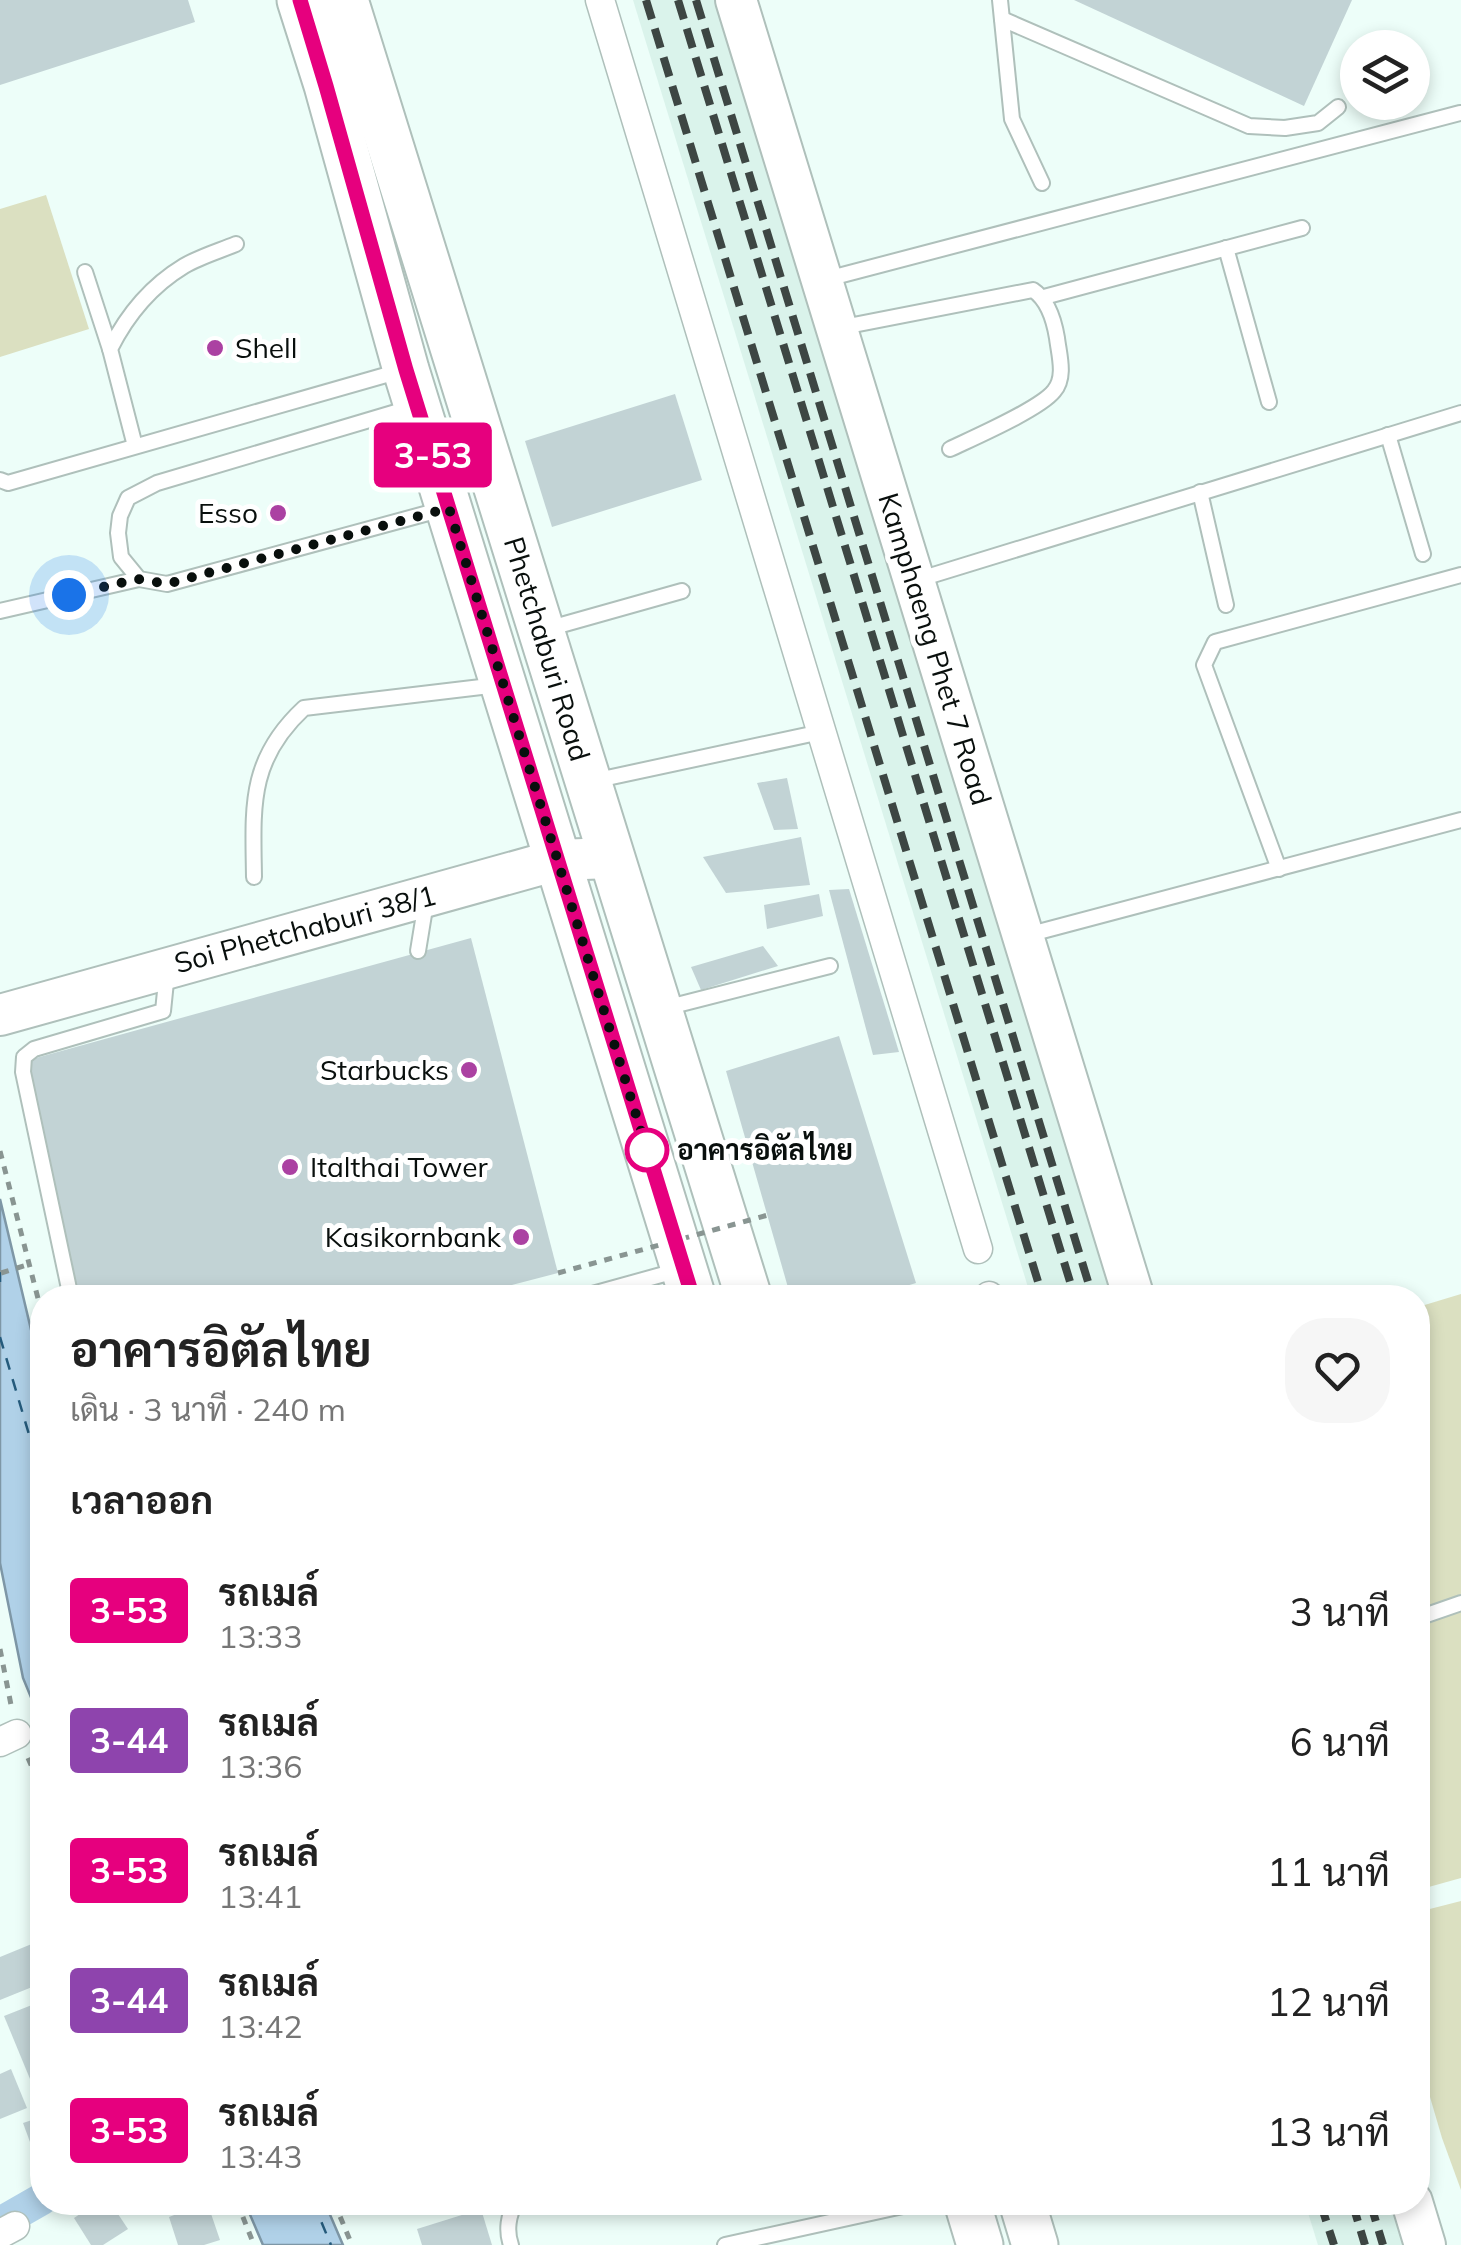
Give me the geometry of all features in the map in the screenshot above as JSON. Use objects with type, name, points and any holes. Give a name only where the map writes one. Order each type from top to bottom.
[{"type":"main road","name":"Phetchaburi Road","points":[[300,0],[411,388],[688,1283]]},
{"type":"main road","name":"Phetchaburi Road","points":[[345,0],[744,1285]]},
{"type":"main road","points":[[971,2215],[980,2245]]},
{"type":"main road","points":[[1026,2215],[1035,2245]]},
{"type":"street","points":[[600,0],[978,1249]]},
{"type":"street","name":"Kamphaeng Phet 7 Road","points":[[736,0],[1130,1285]]},
{"type":"street","name":"Soi Phetchaburi 38/1","points":[[0,1015],[557,860],[612,858]]},
{"type":"street","points":[[1416,2215],[1425,2245]]},
{"type":"lane","points":[[1000,0],[1012,119],[1042,183]]},
{"type":"lane","points":[[1002,18],[1249,126],[1285,128],[1318,123],[1338,107]]},
{"type":"lane","points":[[822,280],[1460,113]]},
{"type":"lane","points":[[1044,297],[1302,228]]},
{"type":"lane","points":[[110,349],[140,302],[160,284],[186,265],[236,244]]},
{"type":"lane","points":[[1226,248],[1269,402]]},
{"type":"lane","points":[[85,272],[135,446]]},
{"type":"lane","points":[[837,328],[1033,290],[1044,297],[1055,328],[1062,370],[1055,391],[1029,409],[950,449]]},
{"type":"lane","points":[[0,480],[8,483],[135,446],[411,388]]},
{"type":"lane","points":[[138,579],[121,557],[118,533],[128,498],[157,483],[411,388]]},
{"type":"lane","points":[[914,581],[1461,412]]},
{"type":"lane","points":[[1388,435],[1423,554]]},
{"type":"lane","points":[[1200,492],[1226,605]]},
{"type":"lane","points":[[0,612],[138,579],[167,584],[449,508]]},
{"type":"lane","points":[[1279,869],[1204,665],[1214,642],[1461,575]]},
{"type":"lane","points":[[541,630],[682,591]]},
{"type":"lane","points":[[254,878],[253,817],[259,772],[282,728],[304,708],[504,684]]},
{"type":"lane","points":[[588,782],[821,732]]},
{"type":"lane","points":[[1023,936],[1461,820]]},
{"type":"lane","points":[[418,951],[427,896]]},
{"type":"lane","points":[[659,1010],[830,966]]},
{"type":"lane","points":[[68,1285],[23,1072],[24,1058],[34,1049],[164,1011],[168,967]]},
{"type":"lane","points":[[1430,1614],[1461,1603]]},
{"type":"lane","points":[[511,2215],[511,2245]]},
{"type":"lane","points":[[725,2245],[861,2215]]},
{"type":"path","points":[[0,1152],[35,1285]]},
{"type":"path","points":[[558,1273],[768,1216]]},
{"type":"path","points":[[1,1273],[30,1264]]},
{"type":"path","points":[[241,2215],[254,2245]]},
{"type":"path","points":[[339,2215],[352,2245]]},
{"type":"shaded area","points":[[633,0],[757,0],[1133,1285],[1027,1285]]},
{"type":"shaded area","points":[[1309,2215],[1407,2215],[1416,2245],[1318,2245]]},
{"type":"green space","points":[[46,195],[89,329],[0,357],[0,209]]},
{"type":"green space","points":[[1461,1294],[1461,1878],[1430,1887],[1430,1303]]},
{"type":"green space","points":[[1461,1901],[1461,2190],[1430,2097],[1430,1909]]},
{"type":"water","points":[[0,1199],[30,1325],[30,1695],[23,1678],[0,1563]]},
{"type":"water","points":[[250,2215],[330,2215],[343,2245],[263,2245]]},
{"type":"building","points":[[0,0],[188,0],[195,22],[0,85]]},
{"type":"building","points":[[1074,0],[1352,0],[1304,106]]},
{"type":"building","points":[[675,394],[702,480],[552,527],[525,441]]},
{"type":"building","points":[[787,778],[798,829],[774,830],[757,783]]},
{"type":"building","points":[[801,837],[810,885],[726,893],[703,857]]},
{"type":"building","points":[[849,889],[899,1052],[873,1055],[829,890]]},
{"type":"building","points":[[819,894],[823,916],[767,929],[764,905]]},
{"type":"building","name":"Italthai Tower","points":[[471,938],[558,1273],[511,1285],[75,1285],[25,1061]]},
{"type":"building","points":[[763,946],[778,966],[701,990],[691,967]]},
{"type":"building","points":[[839,1036],[916,1283],[787,1285],[726,1071]]},
{"type":"building","points":[[30,1945],[30,1988],[0,2000],[0,1957]]},
{"type":"building","points":[[30,2006],[30,2079],[4,2016]]},
{"type":"building","points":[[11,2069],[27,2108],[0,2119],[0,2074]]},
{"type":"building","points":[[30,2121],[30,2142],[23,2123]]},
{"type":"building","points":[[119,2215],[128,2229],[103,2245],[91,2245],[74,2218]]},
{"type":"building","points":[[211,2215],[220,2240],[204,2245],[178,2245],[169,2217]]},
{"type":"building","points":[[462,2215],[483,2215],[492,2245],[422,2245],[417,2229]]},
{"type":"waterway","points":[[0,2223],[30,2206]]},
{"type":"ferry route","points":[[0,1272],[0,1282]]},
{"type":"ferry route","points":[[0,1337],[30,1438]]},
{"type":"ferry route","points":[[318,2215],[331,2245]]},
{"type":"railway","points":[[646,0],[1039,1285]]},
{"type":"railway","points":[[678,0],[1071,1285]]},
{"type":"railway","points":[[696,0],[1089,1285]]},
{"type":"railway","points":[[1324,2215],[1334,2245]]},
{"type":"railway","points":[[1356,2215],[1365,2245]]},
{"type":"railway","points":[[1374,2215],[1383,2245]]},
{"type":"bus line","name":"3-53","points":[[300,0],[406,370],[689,1285]]},
{"type":"place","name":"Shell","points":[[215,348]]},
{"type":"place","name":"Esso","points":[[278,513]]},
{"type":"place","name":"Starbucks","points":[[469,1070]]},
{"type":"place","name":"อาคารอิตัลไทย","points":[[647,1150]]},
{"type":"place","name":"Italthai Tower","points":[[290,1167]]},
{"type":"place","name":"Kasikornbank","points":[[521,1237]]},
{"type":"route","points":[[69,595],[138,579],[167,584],[449,508],[649,1157],[647,1150]]}]
